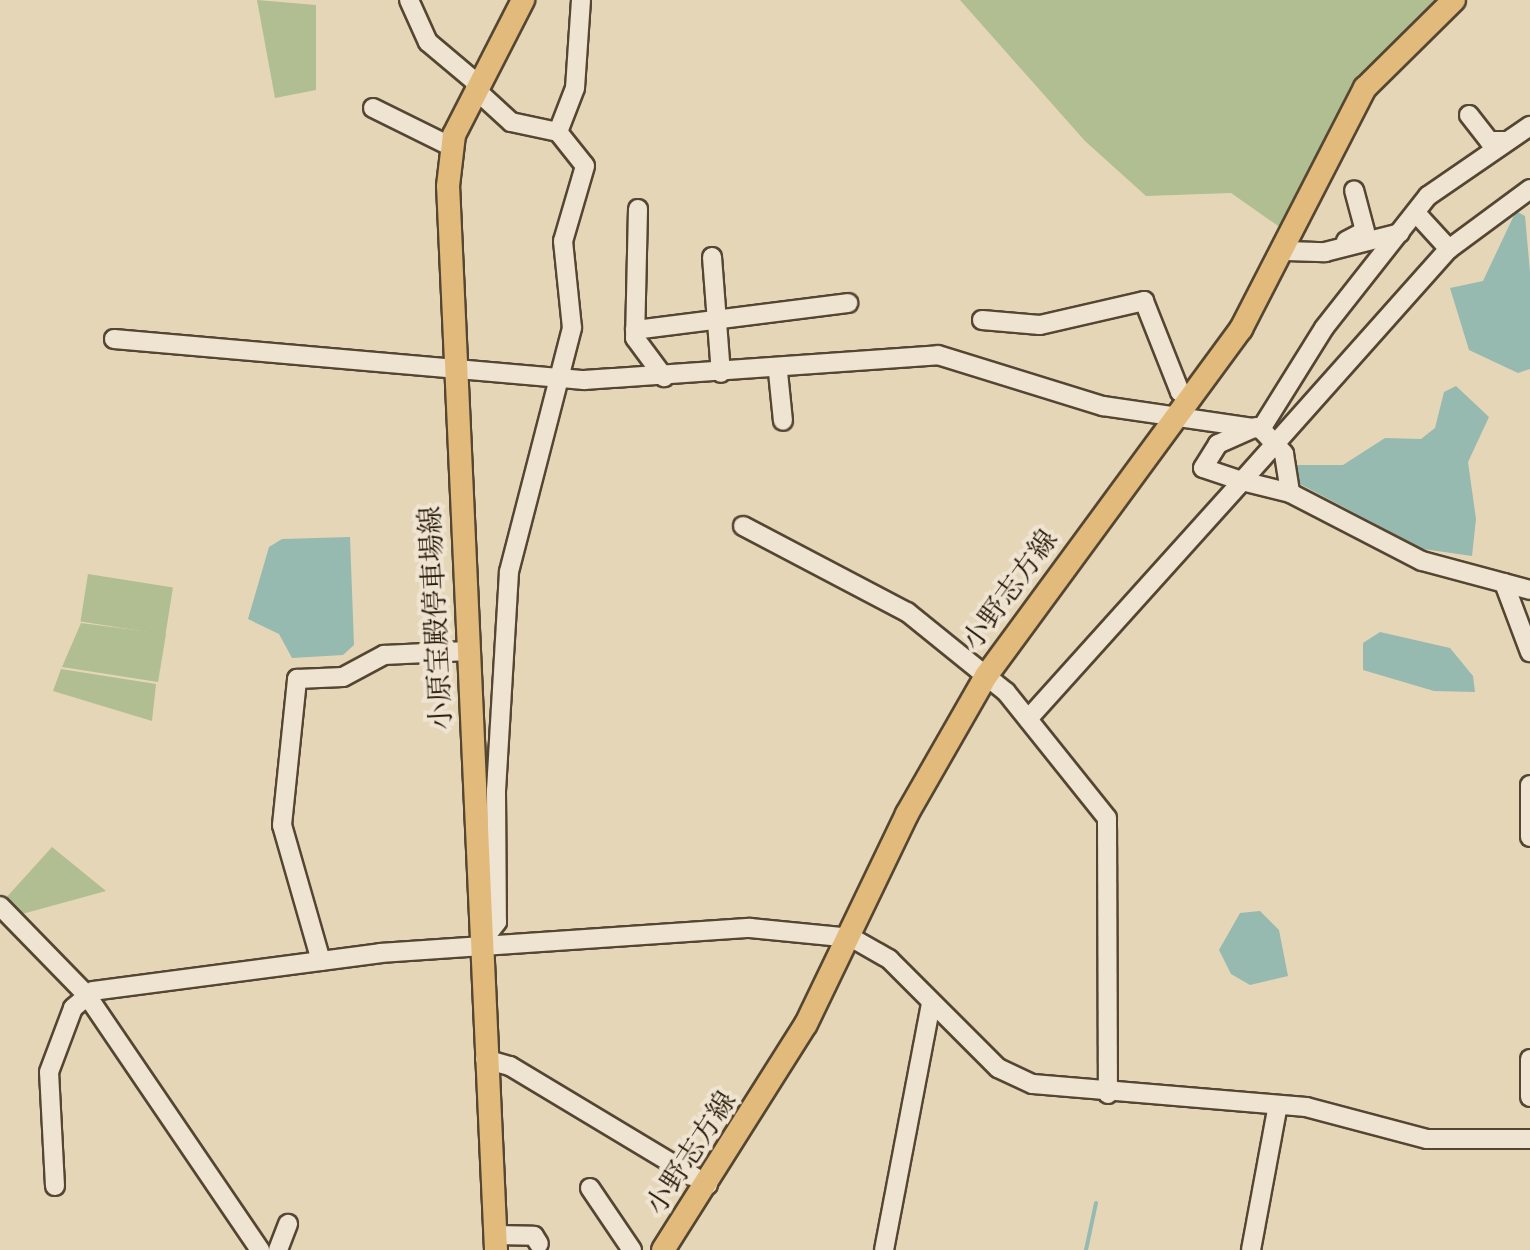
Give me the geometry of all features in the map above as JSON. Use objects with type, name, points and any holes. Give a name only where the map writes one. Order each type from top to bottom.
[{"type":"main road","name":"小原宝殿停車場線","points":[[496,1243],[455,368],[452,147],[476,87],[523,0]]},
{"type":"main road","name":"小野志方線","points":[[663,1250],[708,1185],[852,938],[907,814],[986,676],[1176,417],[1287,251],[1365,88],[1454,0]]},
{"type":"street","points":[[409,0],[428,42],[511,122],[558,132],[585,166],[566,217],[563,285],[572,328],[509,572],[496,791],[497,922],[480,945]]},
{"type":"street","points":[[558,132],[575,88],[581,0]]},
{"type":"street","points":[[373,108],[452,147]]},
{"type":"street","points":[[1469,115],[1489,141],[1506,141]]},
{"type":"street","points":[[1530,126],[1428,196],[1318,337],[1258,428],[1218,444],[1202,461],[1242,481],[1290,493],[1398,552],[1530,590]]},
{"type":"street","points":[[1028,719],[1449,249],[1530,189]]},
{"type":"street","points":[[1316,253],[1365,231],[1354,190]]},
{"type":"street","points":[[638,209],[635,330],[664,377]]},
{"type":"street","points":[[1416,213],[1449,249]]},
{"type":"street","points":[[1287,251],[1316,253],[1400,233]]},
{"type":"street","points":[[712,257],[721,373]]},
{"type":"street","points":[[982,320],[1040,325],[1144,301],[1180,392],[1190,396]]},
{"type":"street","points":[[635,330],[848,303]]},
{"type":"street","points":[[114,339],[559,376],[664,377],[778,372],[938,355],[1103,406],[1258,428],[1275,444],[1290,493]]},
{"type":"street","points":[[778,372],[783,421]]},
{"type":"street","points":[[743,526],[907,612],[986,676],[1028,719],[1107,818],[1108,1094]]},
{"type":"street","points":[[1504,583],[1530,652]]},
{"type":"street","points":[[321,961],[282,825],[297,679],[343,677],[384,655],[468,651]]},
{"type":"street","points":[[1530,785],[1530,837]]},
{"type":"street","points":[[0,906],[86,994],[260,1250]]},
{"type":"street","points":[[86,994],[321,961],[480,945],[750,928],[852,938],[889,959],[931,1004],[1016,1077],[1108,1094],[1278,1105],[1427,1139],[1530,1139]]},
{"type":"street","points":[[55,1186],[49,1072],[86,994]]},
{"type":"street","points":[[884,1250],[931,1004]]},
{"type":"street","points":[[485,1059],[510,1066],[708,1185]]},
{"type":"street","points":[[1530,1059],[1530,1097]]},
{"type":"street","points":[[1251,1250],[1278,1105]]},
{"type":"street","points":[[590,1188],[610,1207],[632,1250]]},
{"type":"street","points":[[278,1250],[288,1224]]},
{"type":"street","points":[[496,1243],[534,1236],[539,1244]]},
{"type":"green space","points":[[257,0],[316,5],[316,90],[275,98]]},
{"type":"green space","points":[[960,0],[1436,0],[1353,82],[1281,228],[1231,193],[1146,196],[1085,141]]},
{"type":"green space","points":[[88,574],[173,587],[165,635],[80,621]]},
{"type":"green space","points":[[81,623],[166,634],[158,682],[62,667]]},
{"type":"green space","points":[[61,669],[156,684],[152,721],[53,691]]},
{"type":"green space","points":[[52,847],[106,891],[22,914],[5,899]]},
{"type":"water","points":[[1516,211],[1525,216],[1530,272],[1530,369],[1518,373],[1469,350],[1450,288],[1483,281]]},
{"type":"water","points":[[1456,386],[1489,417],[1468,462],[1476,519],[1472,556],[1423,549],[1300,484],[1291,465],[1343,465],[1385,438],[1421,439],[1435,428],[1444,392]]},
{"type":"water","points":[[350,537],[354,645],[343,655],[292,658],[279,634],[248,619],[269,547],[282,539]]},
{"type":"water","points":[[1380,632],[1450,648],[1473,676],[1475,692],[1434,691],[1363,670],[1363,643]]},
{"type":"water","points":[[1260,911],[1279,930],[1288,976],[1250,985],[1231,974],[1219,950],[1240,913]]},
{"type":"waterway","points":[[1086,1250],[1096,1203]]}]
